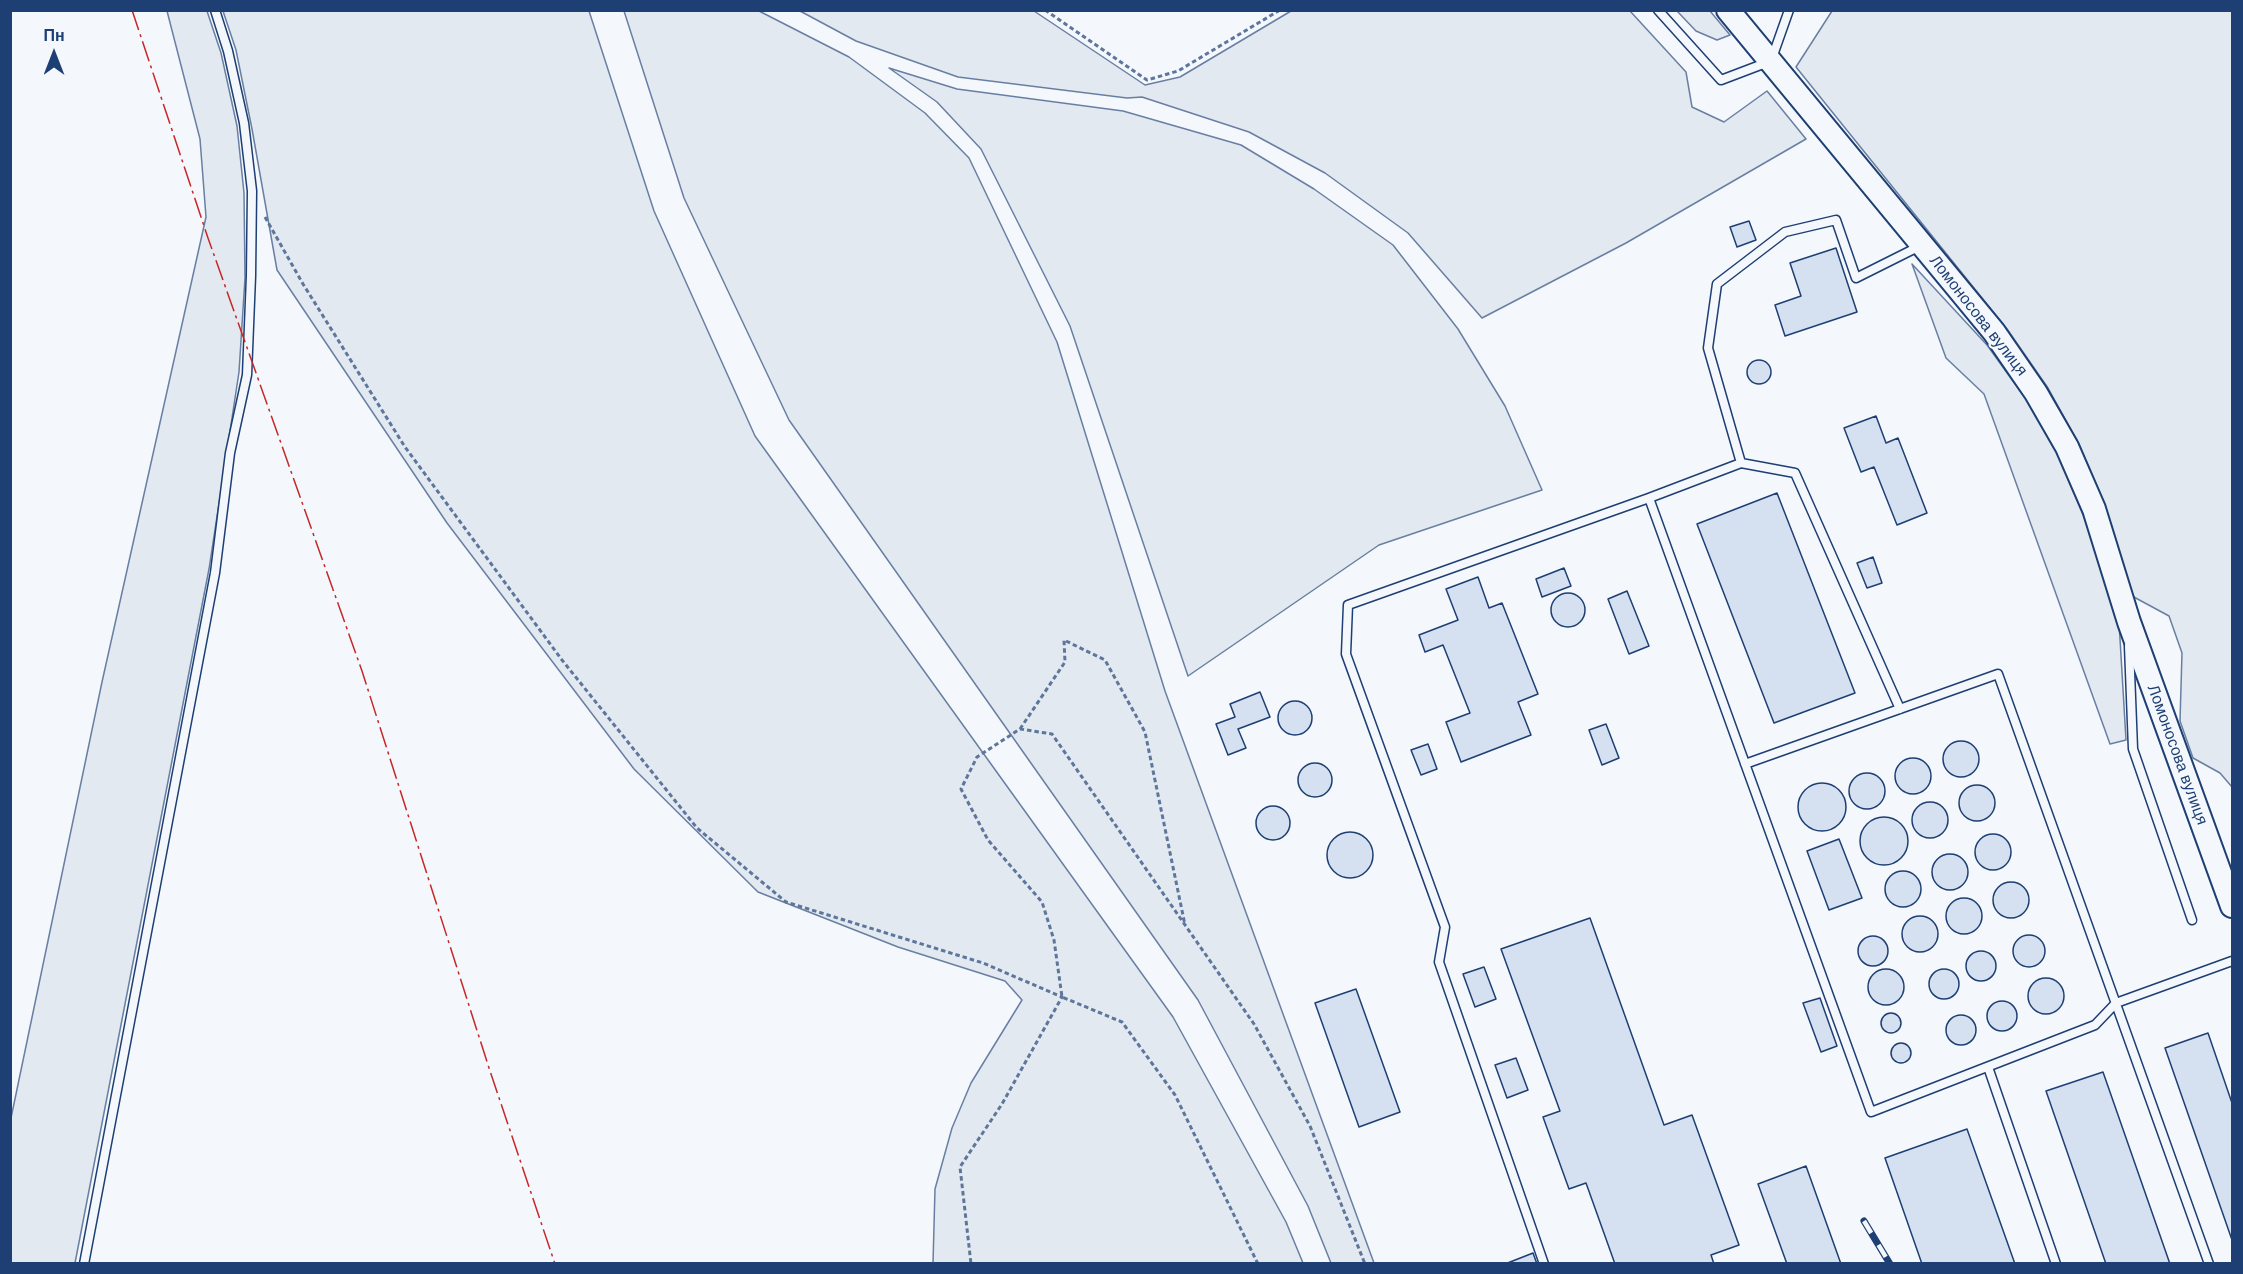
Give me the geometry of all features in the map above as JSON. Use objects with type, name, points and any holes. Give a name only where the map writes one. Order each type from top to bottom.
[{"type":"street","name":"Ломоносова вулиця","points":[[1728,10],[1994,332],[2036,393],[2067,447],[2094,509],[2128,622],[2232,906]]},
{"type":"lane","points":[[84,1263],[214,573],[230,453],[247,375],[252,191],[244,123],[228,51],[215,10]]},
{"type":"lane","points":[[1658,10],[1722,80],[1772,61],[1789,10]]},
{"type":"lane","points":[[1741,463],[1708,348],[1716,284],[1785,232],[1836,220],[1856,279],[1922,245]]},
{"type":"lane","points":[[1544,1263],[1439,962],[1445,927],[1346,654],[1348,605],[1741,463],[1795,472],[1900,709]]},
{"type":"lane","points":[[1649,498],[1871,1112],[2095,1025],[2116,1003],[2232,961]]},
{"type":"lane","points":[[2128,622],[2133,749],[2192,920]]},
{"type":"lane","points":[[1745,764],[1998,674],[2210,1263]]},
{"type":"lane","points":[[1988,1067],[2056,1263]]},
{"type":"path","points":[[1045,10],[1147,80],[1178,71],[1280,10]]},
{"type":"path","points":[[252,191],[303,284],[405,447],[562,660],[697,828],[786,902],[983,963],[1122,1022],[1175,1095],[1258,1263]]},
{"type":"path","points":[[971,1263],[960,1167],[1002,1104],[1062,997],[1054,940],[1042,902],[988,840],[961,789],[977,757],[1020,729],[1065,662],[1064,640],[1106,660],[1145,732],[1186,927]]},
{"type":"path","points":[[1020,729],[1052,734],[1254,1024],[1310,1126],[1365,1263]]},
{"type":"shaded area","points":[[167,11],[207,11],[221,53],[237,126],[244,193],[245,278],[239,372],[209,569],[75,1263],[11,1264],[11,1118],[102,682],[206,217],[200,139]]},
{"type":"shaded area","points":[[223,11],[589,11],[654,211],[755,436],[1173,1017],[1286,1222],[1303,1263],[933,1263],[935,1189],[952,1128],[971,1083],[1022,1000],[1005,981],[898,947],[758,892],[634,769],[447,523],[277,270],[236,50]]},
{"type":"shaded area","points":[[624,11],[759,11],[849,57],[925,113],[969,158],[1057,342],[1165,691],[1374,1263],[1331,1263],[1308,1206],[1198,1000],[789,420],[684,198]]},
{"type":"shaded area","points":[[800,11],[1034,11],[1145,85],[1180,77],[1291,11],[1630,11],[1686,72],[1692,107],[1724,122],[1767,91],[1806,139],[1626,243],[1482,318],[1408,233],[1325,173],[1249,132],[1142,97],[1127,98],[958,77],[856,41]]},
{"type":"shaded area","points":[[1677,11],[1710,11],[1730,35],[1717,40],[1696,31]]},
{"type":"shaded area","points":[[1832,11],[2232,11],[2232,787],[2220,773],[2193,758],[2180,721],[2182,653],[2169,616],[2132,596],[2105,506],[2079,444],[2048,388],[2007,329],[1796,67]]},
{"type":"shaded area","points":[[889,68],[957,89],[1123,111],[1241,145],[1314,189],[1393,245],[1458,329],[1505,406],[1542,490],[1379,545],[1188,676],[1070,326],[981,149],[937,102]]},
{"type":"shaded area","points":[[1912,264],[1987,345],[2033,409],[2058,455],[2084,517],[2119,622],[2126,740],[2110,744],[1984,394],[1946,358]]},
{"type":"building","points":[[1749,221],[1756,240],[1737,247],[1730,227]]},
{"type":"building","points":[[1836,248],[1857,312],[1785,336],[1775,305],[1801,296],[1790,263]]},
{"type":"building","points":[[1759,360],[1767,364],[1771,372],[1767,380],[1759,384],[1751,380],[1747,372],[1751,364]]},
{"type":"building","points":[[1876,416],[1886,443],[1898,438],[1927,513],[1897,525],[1874,467],[1861,472],[1844,428]]},
{"type":"building","points":[[1777,493],[1855,693],[1774,723],[1697,524]]},
{"type":"building","points":[[1873,557],[1882,583],[1867,588],[1857,563]]},
{"type":"building","points":[[1564,568],[1571,586],[1542,597],[1536,579]]},
{"type":"building","points":[[1478,577],[1489,608],[1502,603],[1538,694],[1518,702],[1531,735],[1461,762],[1446,722],[1470,713],[1443,645],[1425,652],[1419,635],[1458,620],[1446,589]]},
{"type":"building","points":[[1627,591],[1649,646],[1629,654],[1608,599]]},
{"type":"building","points":[[1568,593],[1580,598],[1585,610],[1580,622],[1568,627],[1556,622],[1551,610],[1556,598]]},
{"type":"building","points":[[1260,692],[1270,717],[1238,729],[1246,748],[1228,755],[1216,724],[1235,717],[1230,704]]},
{"type":"building","points":[[1295,701],[1307,706],[1312,718],[1307,730],[1295,735],[1283,730],[1278,718],[1283,706]]},
{"type":"building","points":[[1606,724],[1619,758],[1602,765],[1589,730]]},
{"type":"building","points":[[1961,741],[1973,747],[1979,759],[1973,771],[1961,777],[1949,771],[1943,759],[1949,747]]},
{"type":"building","points":[[1428,744],[1437,769],[1421,775],[1411,750]]},
{"type":"building","points":[[1913,758],[1925,764],[1931,776],[1925,788],[1913,794],[1901,788],[1895,776],[1901,764]]},
{"type":"building","points":[[1315,763],[1327,768],[1332,780],[1327,792],[1315,797],[1303,792],[1298,780],[1303,768]]},
{"type":"building","points":[[1867,773],[1879,779],[1885,791],[1879,803],[1867,809],[1855,803],[1849,791],[1855,779]]},
{"type":"building","points":[[1822,783],[1839,790],[1846,807],[1839,824],[1822,831],[1805,824],[1798,807],[1805,790]]},
{"type":"building","points":[[1977,785],[1989,791],[1995,803],[1989,815],[1977,821],[1965,815],[1959,803],[1965,791]]},
{"type":"building","points":[[1930,802],[1942,808],[1948,820],[1942,832],[1930,838],[1918,832],[1912,820],[1918,808]]},
{"type":"building","points":[[1273,806],[1285,811],[1290,823],[1285,835],[1273,840],[1261,835],[1256,823],[1261,811]]},
{"type":"building","points":[[1884,817],[1901,824],[1908,841],[1901,858],[1884,865],[1867,858],[1860,841],[1867,824]]},
{"type":"building","points":[[1350,832],[1366,839],[1373,855],[1366,871],[1350,878],[1334,871],[1327,855],[1334,839]]},
{"type":"building","points":[[1993,834],[2005,840],[2011,852],[2005,864],[1993,870],[1981,864],[1975,852],[1981,840]]},
{"type":"building","points":[[1839,839],[1862,898],[1829,910],[1807,851]]},
{"type":"building","points":[[1950,854],[1962,860],[1968,872],[1962,884],[1950,890],[1938,884],[1932,872],[1938,860]]},
{"type":"building","points":[[1903,871],[1915,877],[1921,889],[1915,901],[1903,907],[1891,901],[1885,889],[1891,877]]},
{"type":"building","points":[[2011,882],[2023,888],[2029,900],[2023,912],[2011,918],[1999,912],[1993,900],[1999,888]]},
{"type":"building","points":[[1964,898],[1976,904],[1982,916],[1976,928],[1964,934],[1952,928],[1946,916],[1952,904]]},
{"type":"building","points":[[1920,916],[1932,922],[1938,934],[1932,946],[1920,952],[1908,946],[1902,934],[1908,922]]},
{"type":"building","points":[[1590,918],[1664,1125],[1692,1115],[1739,1245],[1711,1255],[1714,1264],[1615,1264],[1586,1183],[1569,1189],[1543,1117],[1560,1111],[1501,949]]},
{"type":"building","points":[[2029,935],[2040,940],[2045,951],[2040,962],[2029,967],[2018,962],[2013,951],[2018,940]]},
{"type":"building","points":[[1873,936],[1884,940],[1888,951],[1884,962],[1873,966],[1862,962],[1858,951],[1862,940]]},
{"type":"building","points":[[1981,951],[1992,955],[1996,966],[1992,977],[1981,981],[1970,977],[1966,966],[1970,955]]},
{"type":"building","points":[[1484,967],[1496,999],[1475,1007],[1463,974]]},
{"type":"building","points":[[1886,969],[1898,975],[1904,987],[1898,999],[1886,1005],[1874,999],[1868,987],[1874,975]]},
{"type":"building","points":[[1944,969],[1955,973],[1959,984],[1955,995],[1944,999],[1933,995],[1929,984],[1933,973]]},
{"type":"building","points":[[2046,978],[2058,984],[2064,996],[2058,1008],[2046,1014],[2034,1008],[2028,996],[2034,984]]},
{"type":"building","points":[[1356,989],[1400,1112],[1359,1127],[1315,1003]]},
{"type":"building","points":[[1820,998],[1837,1046],[1821,1052],[1803,1003]]},
{"type":"building","points":[[2002,1001],[2013,1005],[2017,1016],[2013,1027],[2002,1031],[1991,1027],[1987,1016],[1991,1005]]},
{"type":"building","points":[[1887,1013],[1895,1013],[1901,1019],[1901,1027],[1895,1033],[1887,1033],[1881,1027],[1881,1019]]},
{"type":"building","points":[[1961,1015],[1972,1019],[1976,1030],[1972,1041],[1961,1045],[1950,1041],[1946,1030],[1950,1019]]},
{"type":"building","points":[[2208,1033],[2232,1103],[2232,1240],[2165,1048]]},
{"type":"building","points":[[1897,1043],[1905,1043],[1911,1049],[1911,1057],[1905,1063],[1897,1063],[1891,1057],[1891,1049]]},
{"type":"building","points":[[1516,1058],[1528,1090],[1507,1098],[1495,1065]]},
{"type":"building","points":[[2103,1072],[2170,1264],[2106,1264],[2046,1091]]},
{"type":"building","points":[[1967,1129],[2015,1264],[1922,1264],[1885,1158]]},
{"type":"building","points":[[1806,1166],[1841,1264],[1787,1264],[1758,1184]]},
{"type":"building","points":[[1533,1253],[1537,1264],[1505,1264]]},
{"type":"railway","points":[[1864,1221],[1890,1264]]},
{"type":"power","points":[[132,10],[208,238],[362,671],[489,1068],[555,1264]]}]
